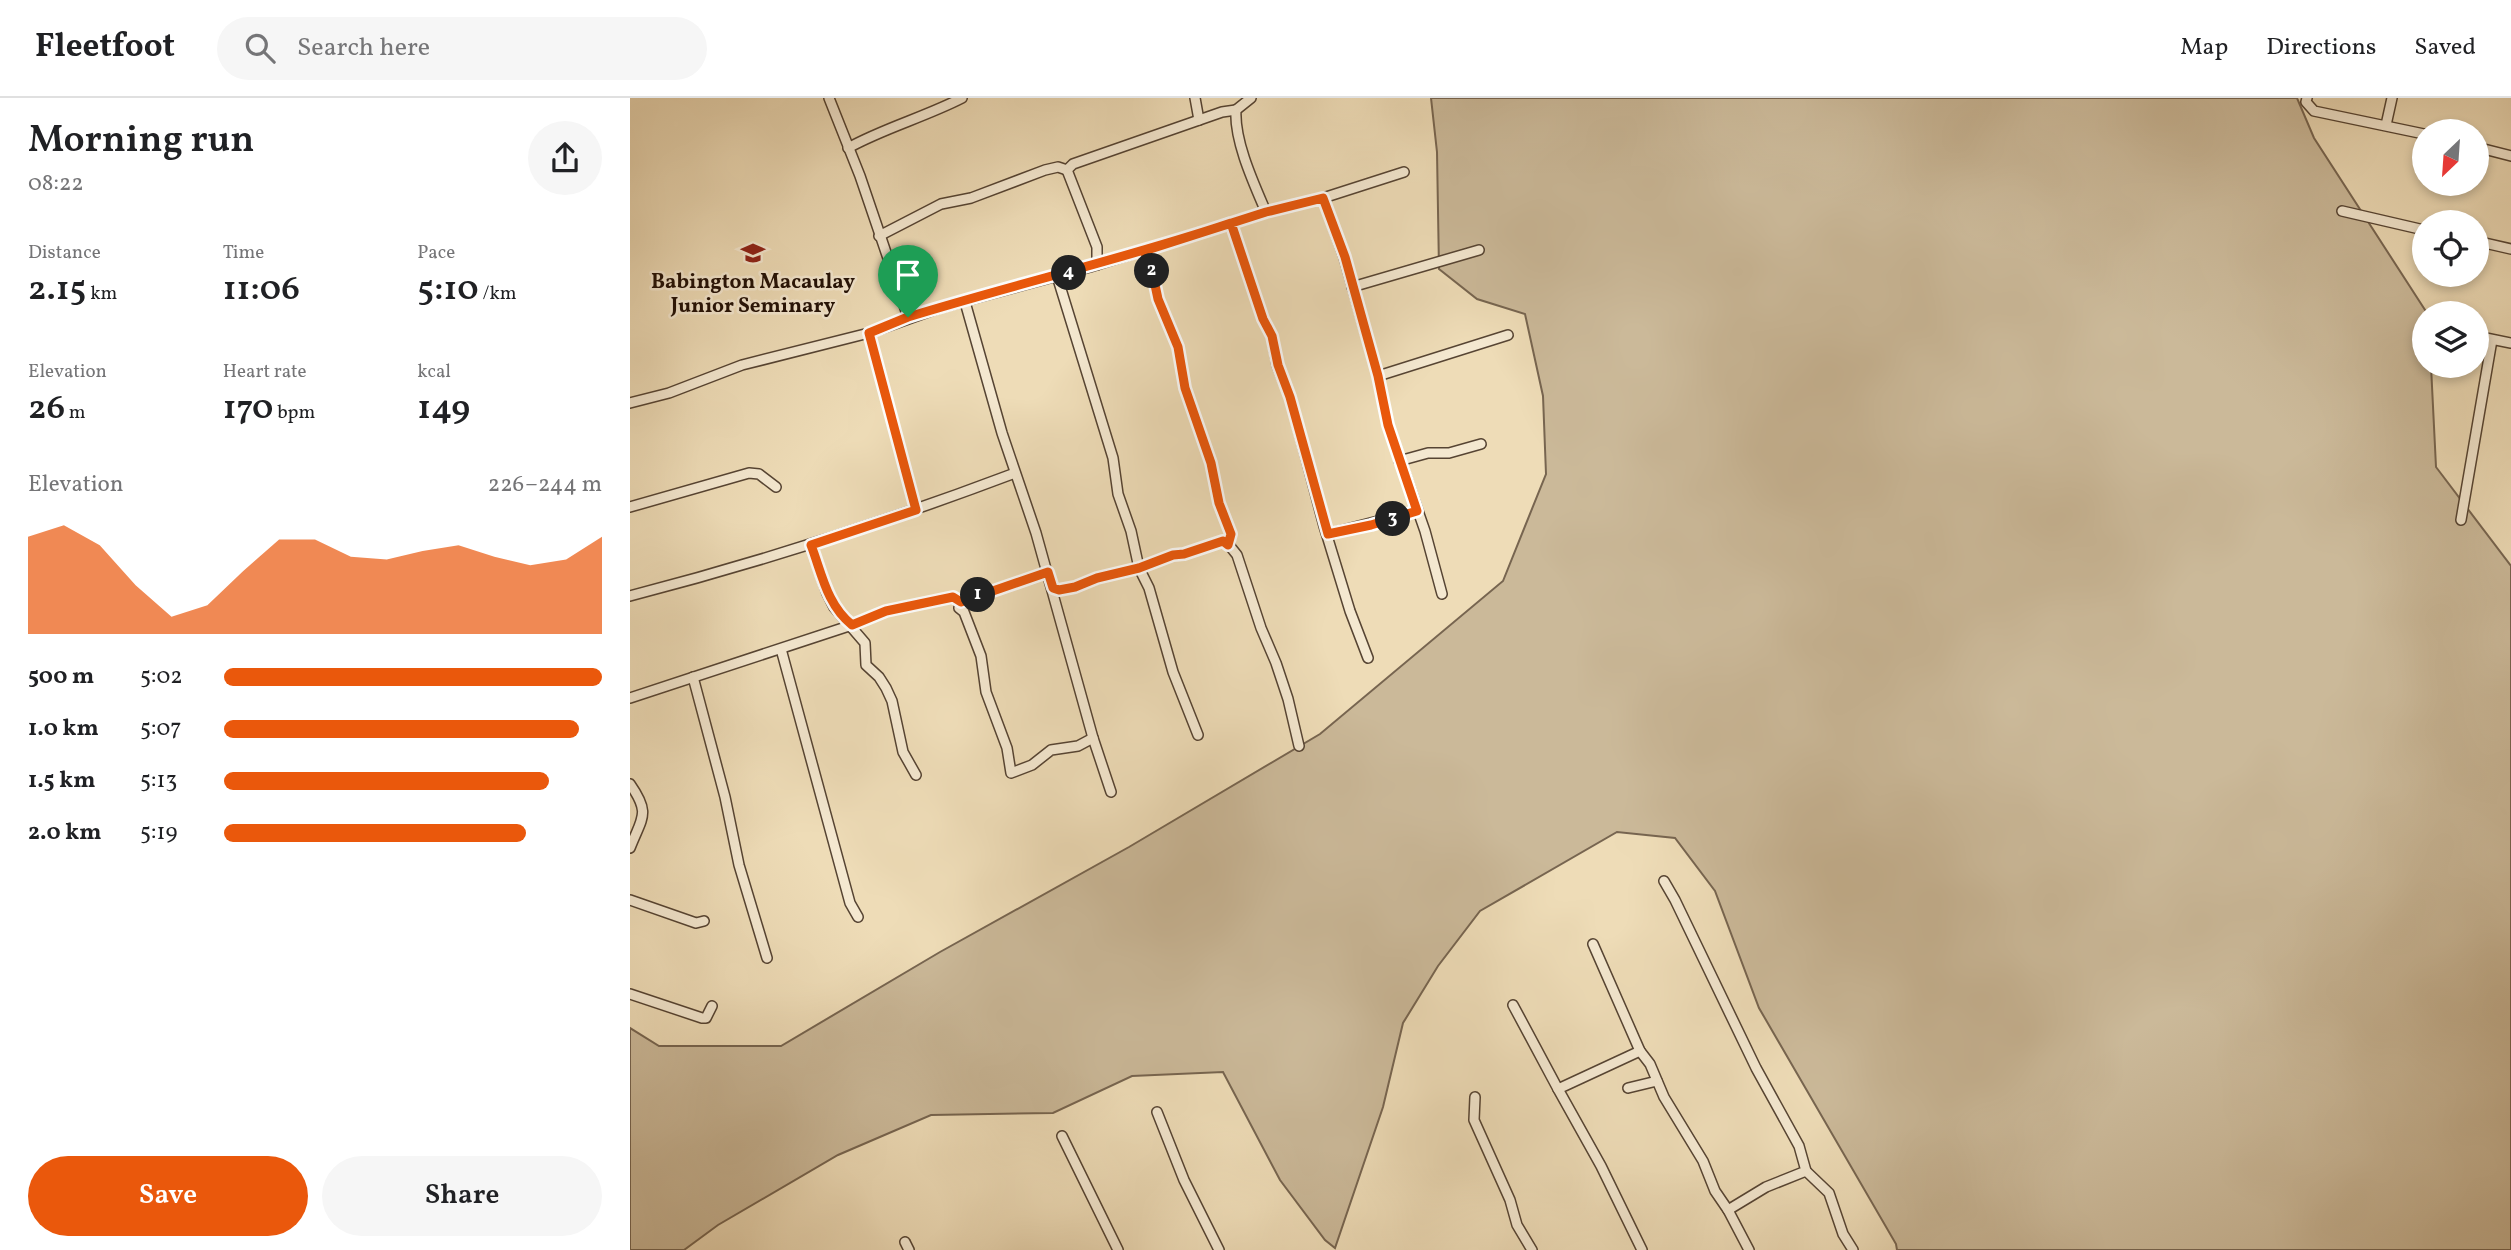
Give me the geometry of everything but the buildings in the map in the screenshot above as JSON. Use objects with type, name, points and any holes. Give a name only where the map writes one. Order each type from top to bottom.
[{"type":"street","points":[[829,98],[908,317]]},
{"type":"street","points":[[848,148],[867,137],[962,98]]},
{"type":"street","points":[[1195,98],[1199,120]]},
{"type":"street","points":[[1067,170],[1073,164],[1222,112],[1236,110],[1251,98]]},
{"type":"street","points":[[2307,98],[2314,111],[2412,131]]},
{"type":"street","points":[[2386,125],[2392,98]]},
{"type":"street","points":[[1236,110],[1248,168],[1266,212]]},
{"type":"street","points":[[2489,150],[2511,156]]},
{"type":"street","points":[[879,236],[941,205],[971,198],[1045,170],[1058,167],[1067,170]]},
{"type":"street","points":[[1067,170],[1097,247],[1097,265]]},
{"type":"street","points":[[630,403],[669,393],[742,365],[869,333],[908,317],[1097,265],[1404,172]]},
{"type":"street","points":[[1323,198],[1345,257],[1378,376],[1381,399],[1399,461],[1425,531],[1442,594]]},
{"type":"street","points":[[2342,211],[2412,226]]},
{"type":"street","points":[[1231,223],[1263,319],[1272,336],[1278,365],[1290,397],[1350,611],[1368,658]]},
{"type":"street","points":[[2489,244],[2511,249]]},
{"type":"street","points":[[1352,287],[1479,250]]},
{"type":"street","points":[[1144,251],[1151,266],[1158,299],[1178,347],[1185,388],[1211,463],[1219,503],[1231,534],[1228,545]]},
{"type":"street","points":[[1057,276],[1113,458],[1118,494],[1131,531],[1139,568],[1149,588],[1173,672],[1198,735]]},
{"type":"street","points":[[965,302],[1002,433],[1053,588],[1093,738],[1111,792]]},
{"type":"street","points":[[869,333],[916,510]]},
{"type":"street","points":[[1378,376],[1508,335]]},
{"type":"street","points":[[2489,339],[2511,343]]},
{"type":"street","points":[[2461,520],[2492,340]]},
{"type":"street","points":[[1399,461],[1428,453],[1449,453],[1481,444]]},
{"type":"street","points":[[630,507],[749,473],[759,474],[776,487]]},
{"type":"street","points":[[630,596],[811,545],[1015,473]]},
{"type":"street","points":[[1328,534],[1417,511]]},
{"type":"street","points":[[1053,588],[1066,589],[1223,541],[1237,555],[1288,699],[1299,746]]},
{"type":"street","points":[[811,545],[831,600],[865,643],[866,665],[879,677],[892,701],[903,752],[916,775]]},
{"type":"street","points":[[961,602],[1048,572]]},
{"type":"street","points":[[630,698],[852,625],[886,611],[953,597],[961,602]]},
{"type":"street","points":[[961,602],[959,608],[964,612],[981,656],[986,692],[1007,748],[1011,773],[1032,765],[1051,750],[1078,746],[1093,738]]},
{"type":"street","points":[[781,649],[850,903],[858,918]]},
{"type":"street","points":[[693,677],[725,797],[739,865],[767,958]]},
{"type":"street","points":[[630,784],[640,797],[644,811],[630,848]]},
{"type":"street","points":[[1664,881],[1756,1068],[1798,1146],[1807,1171],[1829,1193],[1843,1234],[1853,1250]]},
{"type":"street","points":[[630,900],[696,923],[704,921]]},
{"type":"street","points":[[1593,944],[1640,1051],[1650,1064],[1678,1121],[1703,1161],[1714,1191],[1728,1210],[1749,1250]]},
{"type":"street","points":[[630,994],[702,1018],[706,1018],[712,1006]]},
{"type":"street","points":[[1513,1005],[1601,1166],[1642,1250]]},
{"type":"street","points":[[1558,1089],[1640,1051]]},
{"type":"street","points":[[1628,1088],[1657,1081]]},
{"type":"street","points":[[1475,1097],[1474,1120],[1510,1200],[1517,1225],[1532,1250]]},
{"type":"street","points":[[1157,1112],[1184,1180],[1219,1250]]},
{"type":"street","points":[[1062,1136],[1118,1250]]},
{"type":"street","points":[[1728,1210],[1766,1187],[1807,1171]]},
{"type":"shaded area","points":[[1431,98],[2297,98],[2314,138],[2419,301],[2412,301],[2412,378],[2432,378],[2436,467],[2511,566],[2511,1250],[1897,1250],[1896,1244],[1759,1008],[1715,891],[1675,838],[1617,832],[1480,911],[1438,966],[1403,1023],[1383,1107],[1335,1248],[1325,1240],[1280,1180],[1223,1072],[1132,1076],[1053,1113],[931,1115],[838,1155],[718,1225],[684,1250],[630,1250],[630,1028],[659,1046],[781,1046],[940,952],[1129,847],[1320,734],[1503,581],[1546,474],[1543,396],[1525,314],[1477,299],[1439,269],[1437,152]]},
{"type":"place","name":"Babington Macaulay Junior Seminary","points":[[753,253]]},
{"type":"route","points":[[908,317],[869,333],[916,510],[811,545],[834,607],[852,625],[886,611],[953,597],[961,602],[969,597],[1048,572],[1053,588],[1066,589],[1223,541],[1228,545],[1231,534],[1228,520],[1219,503],[1211,463],[1185,388],[1176,340],[1158,299],[1151,266],[1144,251],[1231,223],[1266,212],[1323,198],[1345,257],[1350,283],[1378,376],[1388,425],[1417,511],[1328,534],[1290,397],[1275,356],[1272,336],[1263,319],[1231,223],[1090,267],[908,317]]}]
